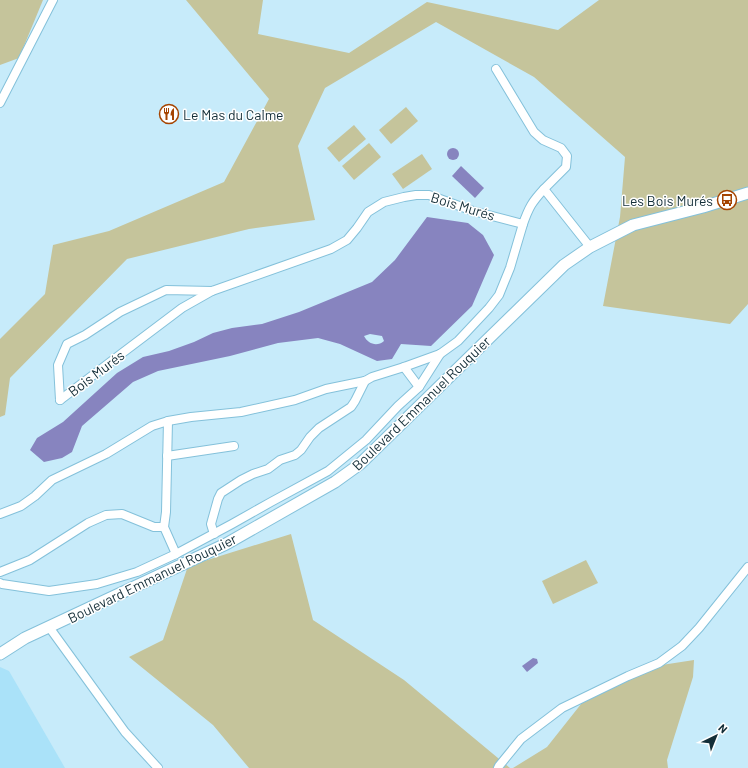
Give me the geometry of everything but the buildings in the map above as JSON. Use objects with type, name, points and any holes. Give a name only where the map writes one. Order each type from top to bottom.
[{"type":"street","points":[[0,103],[53,0]]},
{"type":"street","points":[[0,514],[21,506],[35,496],[52,480],[106,454],[152,426],[168,421],[191,417],[241,412],[295,400],[326,389],[365,381],[372,377],[440,354],[458,341],[499,295],[510,268],[531,203],[566,167],[567,156],[561,148],[543,140],[534,132],[496,69]]},
{"type":"street","points":[[544,189],[590,247]]},
{"type":"street","name":"Boulevard Emmanuel Rouquier","points":[[0,654],[25,638],[226,544],[341,477],[360,464],[564,265],[590,247],[633,225],[703,207],[748,193]]},
{"type":"street","name":"Bois Murés","points":[[212,291],[166,290],[120,312],[85,335],[67,344],[58,365],[60,400],[182,308],[212,291],[331,249],[346,240],[357,228],[368,212],[384,202],[416,195],[429,195],[473,211],[523,224]]},
{"type":"street","points":[[0,583],[49,591],[97,584],[137,572],[176,554],[328,471],[366,440],[419,386],[440,354]]},
{"type":"street","points":[[404,367],[419,386]]},
{"type":"street","points":[[214,534],[211,524],[221,493],[241,480],[268,469],[280,460],[295,455],[319,428],[356,401],[365,381]]},
{"type":"street","points":[[168,421],[166,512],[164,527],[176,554]]},
{"type":"street","points":[[167,456],[234,446]]},
{"type":"street","points":[[0,572],[30,560],[88,523],[106,515],[122,514],[154,527],[164,527]]},
{"type":"street","points":[[498,768],[521,739],[562,708],[628,676],[659,664],[682,646],[699,628],[748,567]]},
{"type":"street","points":[[49,627],[125,732],[158,768]]},
{"type":"shaded area","points":[[453,148],[457,150],[459,154],[457,158],[453,160],[449,158],[447,154],[449,150]]},
{"type":"shaded area","points":[[461,166],[484,188],[475,198],[452,176]]},
{"type":"shaded area","points":[[427,217],[468,223],[483,235],[494,255],[472,306],[431,346],[401,344],[392,359],[377,361],[340,344],[318,338],[278,343],[230,356],[158,371],[133,382],[82,426],[72,452],[62,458],[44,462],[30,450],[37,438],[63,422],[117,373],[143,357],[169,351],[213,333],[232,328],[262,324],[299,312],[372,282],[395,260]],"holes":[[[370,334],[382,336],[384,341],[378,344],[370,343],[364,336]]]},
{"type":"shaded area","points":[[533,658],[537,659],[538,663],[527,672],[522,666]]},
{"type":"shaded area","points":[[0,667],[9,671],[65,768],[0,768]]},
{"type":"green space","points":[[0,0],[43,0],[19,58],[0,65]]},
{"type":"green space","points":[[186,0],[263,0],[258,34],[349,53],[427,2],[558,30],[599,0],[748,0],[748,304],[730,324],[603,306],[620,217],[625,157],[534,77],[436,22],[325,88],[298,146],[315,220],[249,229],[127,259],[10,378],[5,415],[0,417],[0,339],[45,294],[53,245],[109,231],[224,182],[269,99]]},
{"type":"green space","points":[[406,107],[418,121],[391,144],[379,130]]},
{"type":"green space","points":[[354,125],[366,139],[339,162],[327,148]]},
{"type":"green space","points":[[369,143],[381,157],[354,180],[342,166]]},
{"type":"green space","points":[[422,154],[432,169],[403,189],[392,174]]},
{"type":"green space","points":[[291,534],[313,620],[404,680],[510,768],[249,768],[213,725],[129,657],[163,640],[188,566]]},
{"type":"green space","points":[[586,560],[598,583],[553,604],[542,581]]},
{"type":"green space","points":[[694,660],[693,677],[667,760],[668,768],[513,768],[547,747],[589,694],[636,669]]},
{"type":"place","name":"Le Mas du Calme","points":[[169,114]]},
{"type":"place","name":"Les Bois Murés","points":[[727,200]]}]
